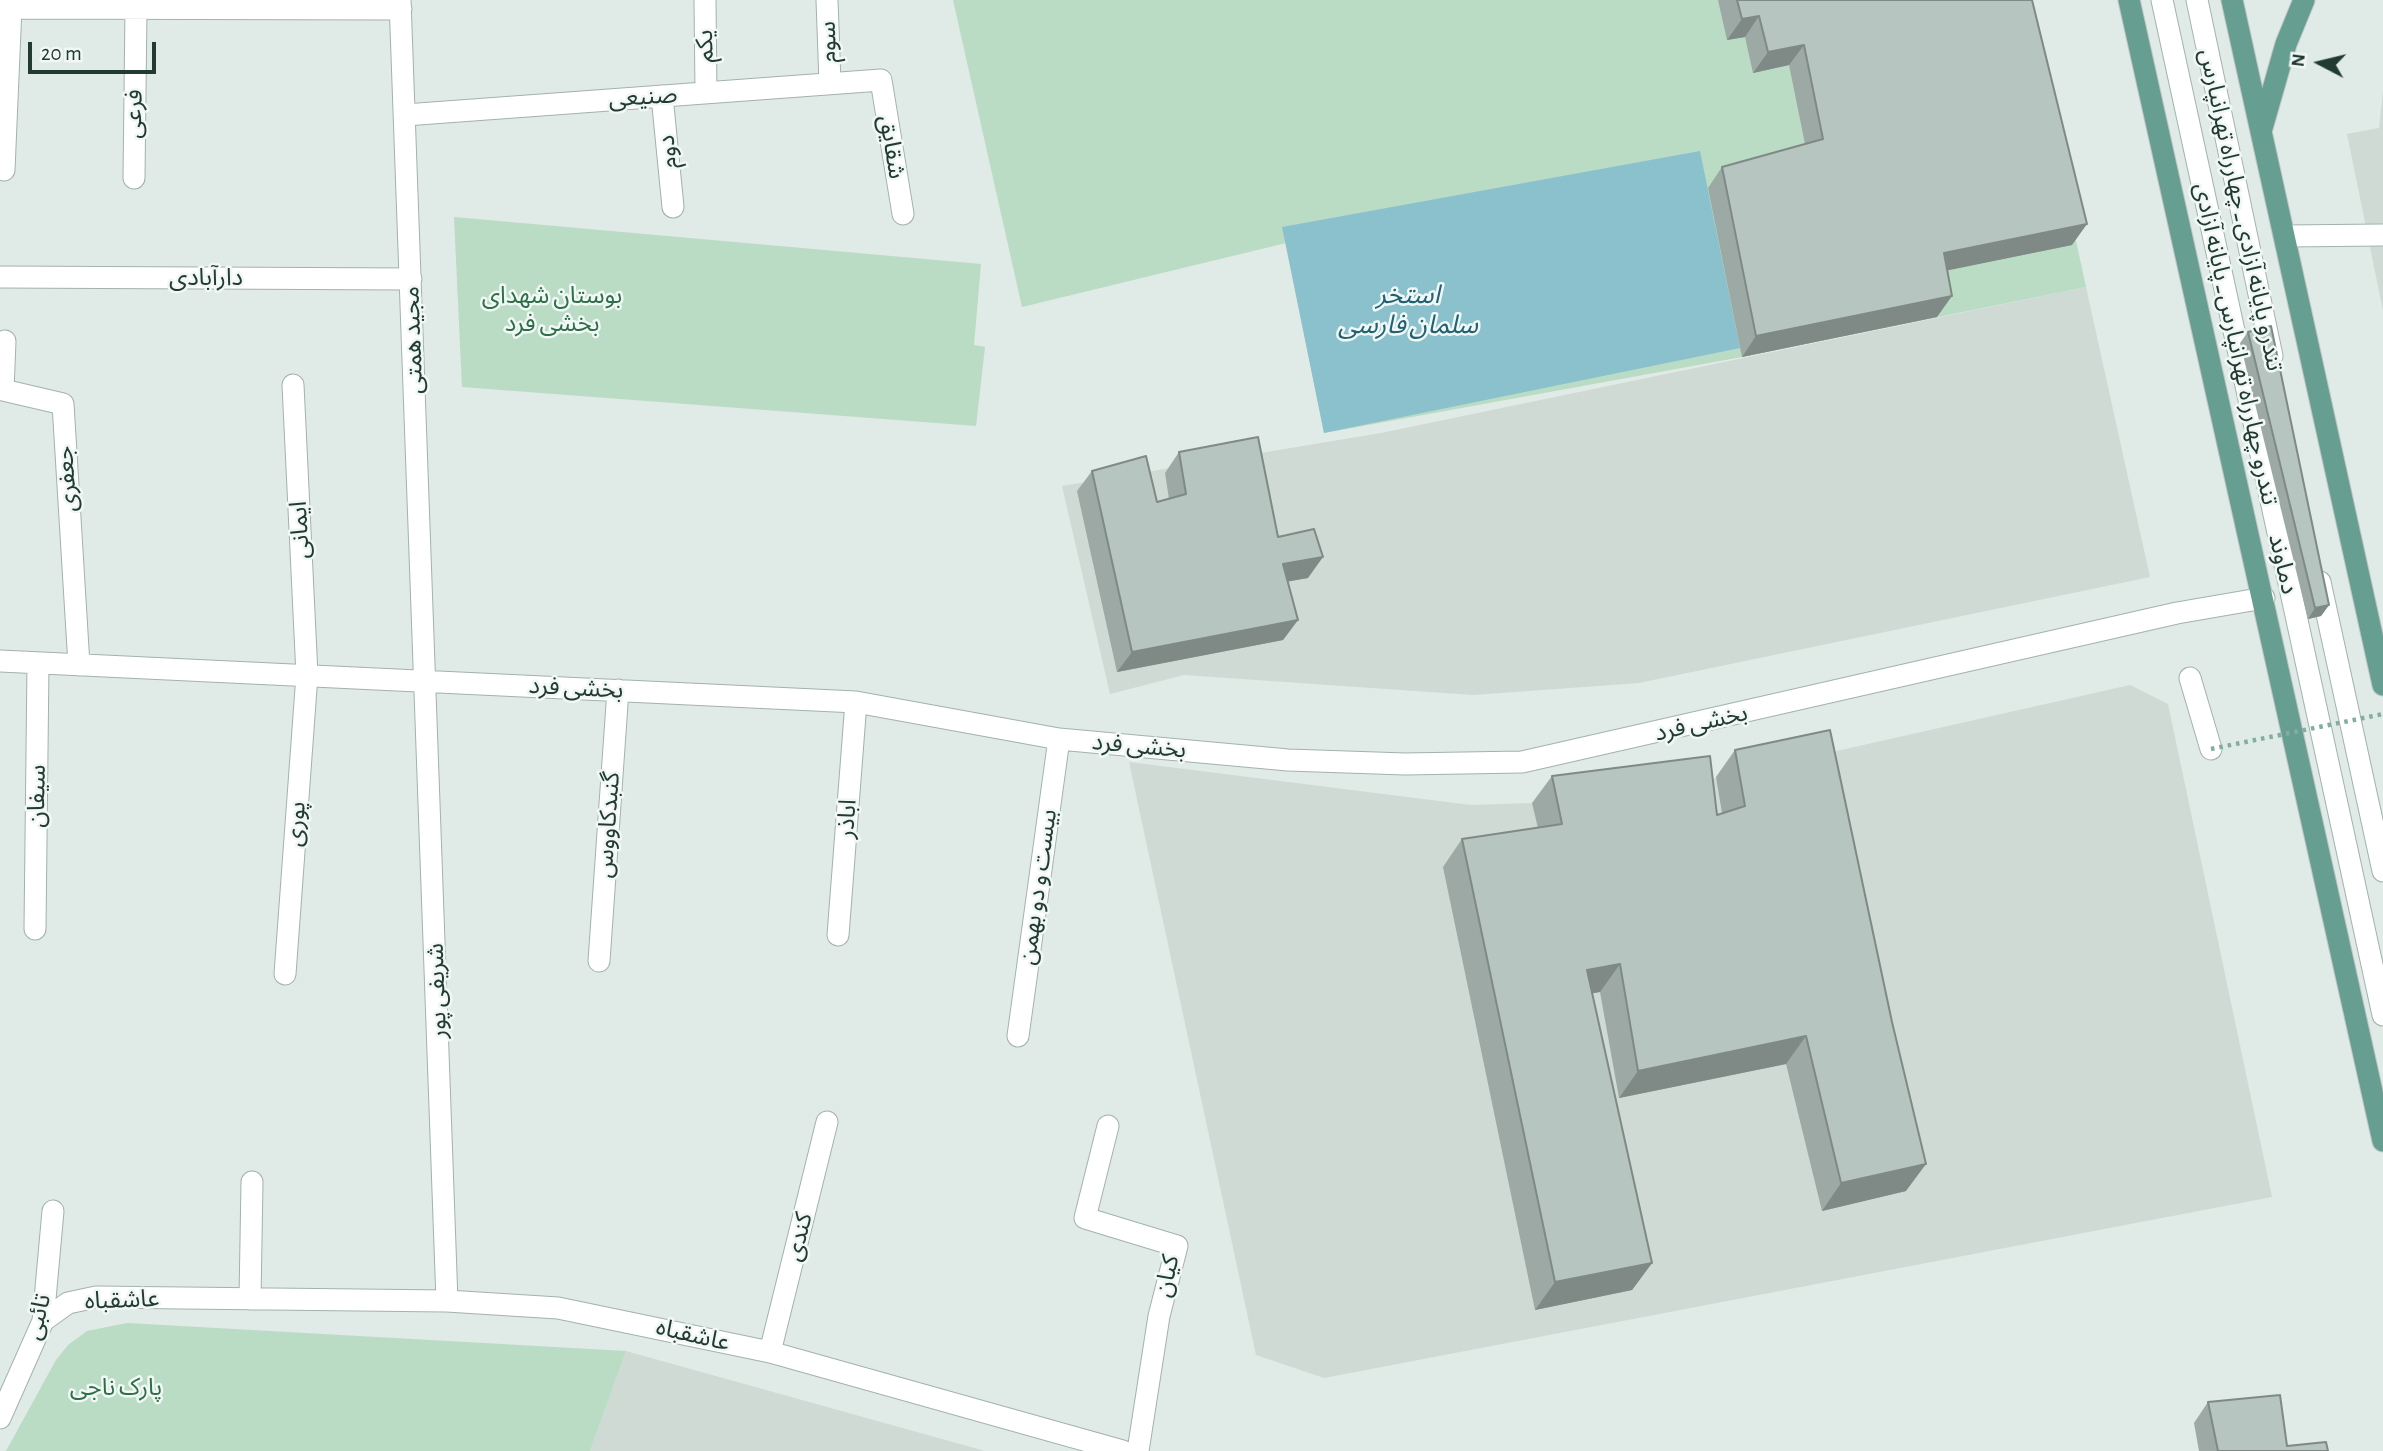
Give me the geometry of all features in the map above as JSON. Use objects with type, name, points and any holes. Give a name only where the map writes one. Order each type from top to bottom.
[{"type":"main road","name":"دماوند","points":[[2129,0],[2383,1141]]},
{"type":"main road","points":[[2232,0],[2383,685]]},
{"type":"main road","points":[[2262,130],[2286,44],[2304,0]]},
{"type":"street","name":"یکم","points":[[705,0],[706,93]]},
{"type":"street","name":"سوم","points":[[827,0],[830,83]]},
{"type":"street","name":"تندرو چهارراه تهرانپارس ـ پایانه آزادی","points":[[2162,0],[2383,1015]]},
{"type":"street","name":"تندرو پایانه آزادی ـ چهارراه تهرانپارس","points":[[2197,0],[2277,376]]},
{"type":"street","points":[[4,170],[6,7],[401,4]]},
{"type":"street","name":"مجید همتی","points":[[401,4],[426,681]]},
{"type":"street","name":"فرعی","points":[[134,178],[136,8]]},
{"type":"street","name":"صنیعی","points":[[405,115],[881,80]]},
{"type":"street","name":"شقایق","points":[[881,80],[903,215]]},
{"type":"street","name":"دوم","points":[[662,96],[673,207]]},
{"type":"street","points":[[2285,236],[2383,235]]},
{"type":"street","name":"دارآبادی","points":[[0,277],[411,279]]},
{"type":"street","name":"جعفری","points":[[5,341],[3,390],[63,404],[79,665]]},
{"type":"street","name":"ایمانی","points":[[293,385],[307,674]]},
{"type":"street","points":[[2316,564],[2383,871]]},
{"type":"street","name":"بخشی فرد","points":[[0,662],[307,674],[856,702],[1059,739],[1288,760],[1405,764],[1522,762],[2176,613],[2264,598]]},
{"type":"street","name":"سیفان","points":[[35,929],[38,663]]},
{"type":"street","name":"پوری","points":[[285,974],[307,674]]},
{"type":"street","points":[[2190,678],[2211,749]]},
{"type":"street","name":"شریفی پور","points":[[426,681],[447,1301]]},
{"type":"street","name":"گنبدکاووس","points":[[599,961],[618,690]]},
{"type":"street","name":"اباذر","points":[[838,935],[856,702]]},
{"type":"street","name":"بیست و دو بهمن","points":[[1018,1036],[1059,739]]},
{"type":"street","name":"کندی","points":[[770,1352],[827,1122]]},
{"type":"street","name":"کیان","points":[[1108,1126],[1085,1219],[1177,1245],[1159,1316],[1138,1451]]},
{"type":"street","points":[[250,1299],[252,1182]]},
{"type":"street","name":"تائبی","points":[[0,1418],[43,1321],[53,1211]]},
{"type":"street","name":"عاشقباه","points":[[43,1321],[55,1310],[83,1298],[447,1301],[594,1313],[770,1352],[1123,1451]]},
{"type":"path","points":[[2211,749],[2383,714]]},
{"type":"shaded area","points":[[2383,91],[2383,311],[2347,134],[2379,128]]},
{"type":"shaded area","points":[[2086,287],[2150,577],[1639,683],[1473,695],[1184,675],[1110,694],[1062,486],[1381,433]]},
{"type":"shaded area","points":[[2130,685],[2168,704],[2272,1197],[1324,1378],[1256,1355],[1129,762],[1471,805],[1532,803],[1690,784]]},
{"type":"shaded area","points":[[626,1351],[985,1451],[590,1451]]},
{"type":"green space","points":[[953,0],[2024,0],[2086,287],[1742,357],[1324,433],[1286,243],[1022,307]]},
{"type":"green space","name":"بوستان شهدای بخشی فرد","points":[[454,217],[981,264],[974,345],[985,347],[976,426],[462,387]]},
{"type":"green space","name":"پارک ناجی","points":[[127,1323],[626,1351],[590,1451],[6,1451],[56,1360],[68,1345],[87,1331]]},
{"type":"water","name":"استخر سلمان فارسی","points":[[1700,151],[1740,348],[1324,433],[1282,227]]},
{"type":"building","points":[[1737,0],[2032,0],[2087,224],[1944,253],[1952,296],[1756,336],[1722,167],[1823,139],[1804,45],[1768,52],[1759,16],[1742,19]]},
{"type":"building","points":[[2271,326],[2329,605],[2315,608],[2248,332]]},
{"type":"building","points":[[1258,437],[1278,537],[1314,529],[1323,557],[1283,564],[1298,620],[1132,652],[1092,471],[1146,456],[1157,502],[1186,494],[1179,452]]},
{"type":"building","points":[[1830,730],[1892,1022],[1926,1164],[1841,1183],[1806,1036],[1638,1071],[1620,964],[1587,970],[1652,1263],[1555,1282],[1462,839],[1562,824],[1552,776],[1710,756],[1717,815],[1745,806],[1735,750]]},
{"type":"building","points":[[2280,1395],[2287,1446],[2326,1442],[2328,1451],[2218,1451],[2208,1402]]}]
